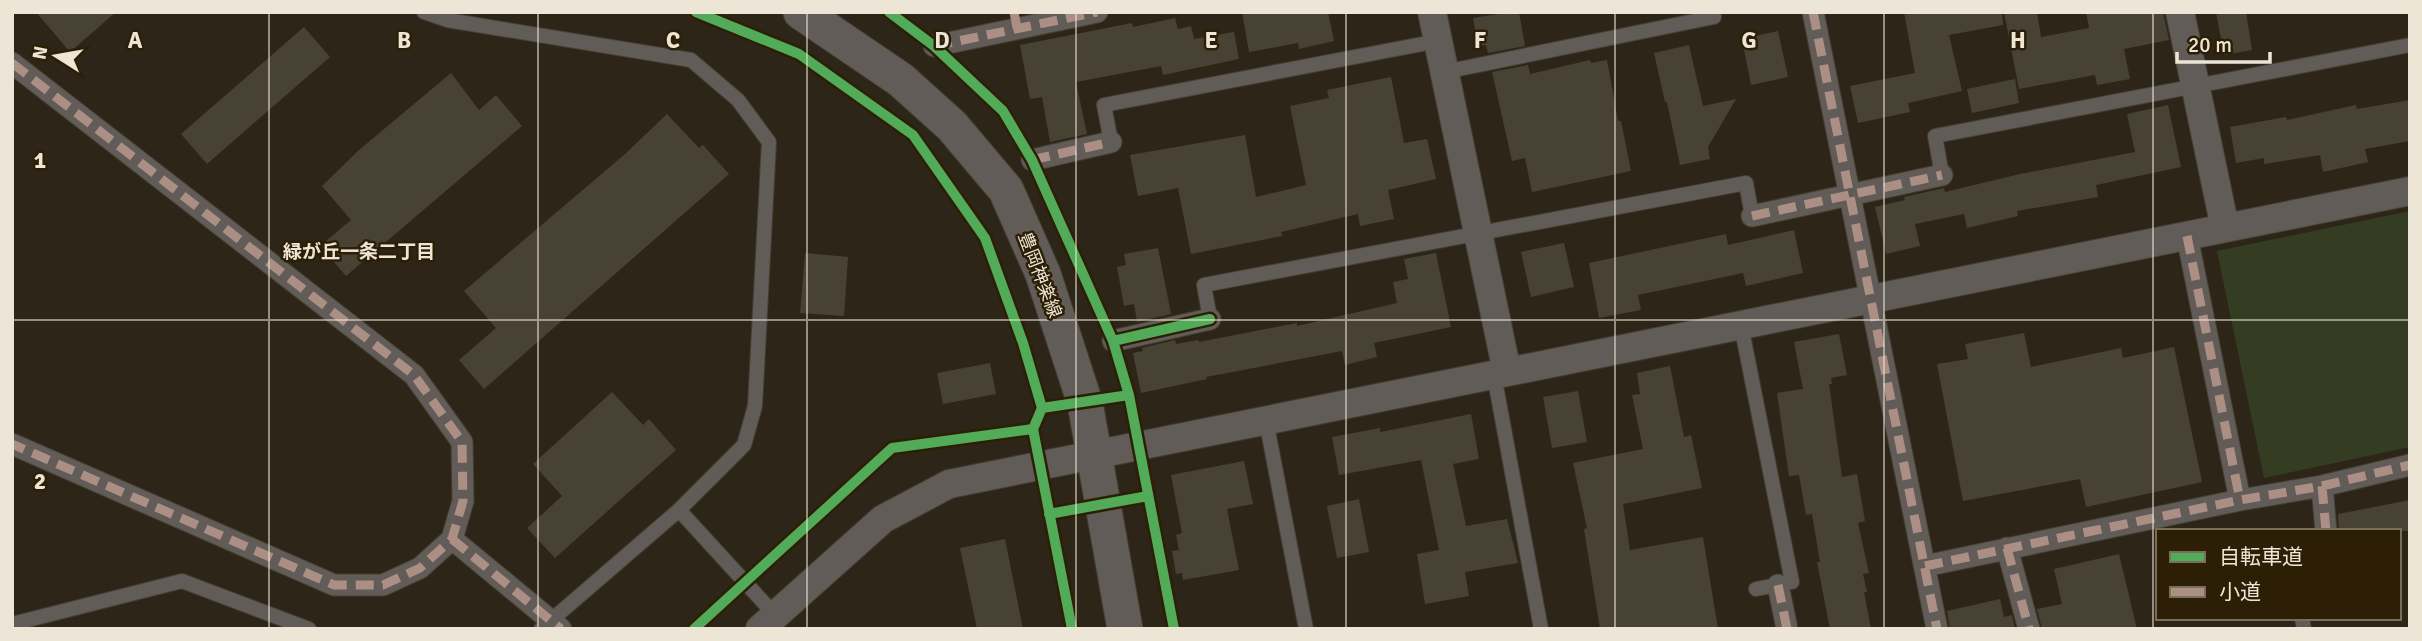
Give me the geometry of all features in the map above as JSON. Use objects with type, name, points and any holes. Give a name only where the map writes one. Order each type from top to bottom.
[{"type":"street","name":"豊岡神楽線","points":[[801,12],[901,80],[952,125],[1006,190],[1043,275],[1085,403],[1125,629]]},
{"type":"street","points":[[934,46],[1015,20],[1097,12]]},
{"type":"street","points":[[1432,12],[1478,233],[1500,374]]},
{"type":"street","points":[[1813,12],[1937,629]]},
{"type":"street","points":[[2180,12],[2225,228]]},
{"type":"street","points":[[12,63],[414,375],[462,442],[463,501],[452,539],[421,568],[383,585],[334,585],[12,444]]},
{"type":"street","points":[[1032,160],[1111,142]]},
{"type":"street","points":[[1752,216],[1942,175]]},
{"type":"street","points":[[767,622],[883,519],[949,484],[2410,191]]},
{"type":"street","points":[[2187,236],[2240,500]]},
{"type":"street","points":[[1113,341],[1210,319]]},
{"type":"street","points":[[1925,566],[2240,500],[2322,486],[2410,465]]},
{"type":"street","points":[[2322,486],[2326,529]]},
{"type":"street","points":[[452,539],[551,626]]},
{"type":"street","points":[[2007,548],[2029,629]]},
{"type":"street","points":[[1778,586],[1787,629]]},
{"type":"lane","points":[[424,12],[447,20],[691,60],[738,100],[769,142],[755,406],[744,445],[679,510],[551,626]]},
{"type":"lane","points":[[1444,72],[1714,16],[1713,12]]},
{"type":"lane","points":[[1111,142],[1104,105],[1438,41]]},
{"type":"lane","points":[[1942,175],[1935,136],[2410,46]]},
{"type":"lane","points":[[1210,319],[1204,285],[1746,183],[1752,216]]},
{"type":"lane","points":[[1741,325],[1792,582],[1756,589]]},
{"type":"lane","points":[[1500,374],[1541,629]]},
{"type":"lane","points":[[1266,421],[1306,629]]},
{"type":"lane","points":[[679,510],[767,622]]},
{"type":"lane","points":[[12,624],[182,582],[309,629]]},
{"type":"green space","points":[[2410,211],[2410,447],[2264,478],[2217,251]]},
{"type":"building","points":[[36,12],[116,12],[70,52]]},
{"type":"building","points":[[1242,12],[1328,12],[1334,41],[1299,49],[1298,43],[1249,52]]},
{"type":"building","points":[[1519,12],[1525,46],[1488,53],[1486,45],[1478,46],[1473,18]]},
{"type":"building","points":[[1904,12],[2002,12],[2003,25],[1949,35],[1962,91],[1908,103],[1910,112],[1858,123],[1850,86],[1915,73]]},
{"type":"building","points":[[2004,12],[2037,12],[2041,37],[2089,28],[2086,12],[2163,12],[2169,40],[2124,49],[2130,79],[2097,85],[2095,75],[2019,89]]},
{"type":"building","points":[[2216,12],[2246,12],[2252,50],[2224,55]]},
{"type":"building","points":[[1175,18],[1178,29],[1191,26],[1194,39],[1234,32],[1239,59],[1163,75],[1161,66],[1076,82],[1087,134],[1050,142],[1042,97],[1030,99],[1020,45],[1132,23],[1133,27]]},
{"type":"building","points":[[304,27],[330,57],[207,164],[181,134]]},
{"type":"building","points":[[1778,31],[1788,77],[1751,85],[1742,39]]},
{"type":"building","points":[[1689,45],[1703,106],[1736,99],[1708,147],[1710,159],[1680,165],[1654,53]]},
{"type":"building","points":[[1590,60],[1591,63],[1607,60],[1618,121],[1621,121],[1631,171],[1532,192],[1525,158],[1512,161],[1492,72],[1528,65],[1530,74]]},
{"type":"building","points":[[451,73],[479,110],[496,95],[522,126],[346,276],[320,246],[351,220],[322,186],[359,150]]},
{"type":"building","points":[[1391,77],[1404,143],[1427,139],[1436,179],[1388,190],[1394,219],[1360,226],[1358,214],[1281,232],[1282,236],[1191,254],[1178,188],[1138,196],[1130,155],[1245,135],[1256,197],[1306,185],[1290,106],[1329,98],[1327,90]]},
{"type":"building","points":[[2015,79],[2019,103],[1972,113],[1967,89]]},
{"type":"building","points":[[2410,100],[2410,141],[2365,149],[2368,162],[2323,172],[2320,155],[2264,164],[2264,158],[2236,163],[2230,127],[2286,117],[2287,120],[2356,105],[2357,109]]},
{"type":"building","points":[[2168,105],[2181,167],[2096,185],[2098,197],[2017,211],[2018,216],[1967,228],[1964,214],[1915,224],[1920,246],[1886,254],[1875,207],[1944,188],[1945,192],[2020,174],[2135,152],[2127,114]]},
{"type":"building","points":[[667,114],[699,148],[703,145],[729,174],[484,389],[459,360],[496,328],[464,291],[625,154]]},
{"type":"building","points":[[1794,230],[1803,273],[1746,286],[1743,273],[1638,295],[1641,310],[1599,318],[1589,263],[1726,234],[1728,245]]},
{"type":"building","points":[[1564,243],[1574,287],[1531,297],[1521,252]]},
{"type":"building","points":[[1158,248],[1171,314],[1137,322],[1134,304],[1124,306],[1117,267],[1126,265],[1124,254]]},
{"type":"building","points":[[805,253],[848,257],[844,316],[800,313]]},
{"type":"building","points":[[1436,253],[1451,327],[1374,343],[1377,357],[1345,365],[1342,351],[1206,377],[1207,379],[1141,393],[1133,353],[1143,351],[1142,348],[1175,340],[1176,344],[1199,342],[1297,323],[1297,326],[1397,303],[1393,282],[1408,279],[1404,259]]},
{"type":"building","points":[[2024,333],[2031,367],[2121,348],[2123,358],[2174,347],[2202,482],[2086,507],[2080,479],[1963,501],[1937,364],[1968,359],[1965,344]]},
{"type":"building","points":[[1839,334],[1847,375],[1831,378],[1832,384],[1829,384],[1842,477],[1857,474],[1865,521],[1858,523],[1869,573],[1863,574],[1871,629],[1830,629],[1817,562],[1820,562],[1812,514],[1806,515],[1799,475],[1789,476],[1777,393],[1803,389],[1794,342]]},
{"type":"building","points":[[990,363],[996,394],[943,404],[937,373]]},
{"type":"building","points":[[1670,366],[1684,437],[1691,435],[1702,488],[1623,504],[1630,550],[1703,537],[1718,629],[1600,629],[1584,529],[1587,528],[1573,463],[1643,449],[1632,395],[1640,394],[1637,373]]},
{"type":"building","points":[[1578,391],[1587,442],[1552,448],[1543,397]]},
{"type":"building","points":[[612,392],[643,425],[649,419],[676,450],[555,558],[527,528],[562,496],[533,464]]},
{"type":"building","points":[[1471,414],[1479,459],[1453,464],[1466,526],[1507,519],[1518,563],[1465,572],[1469,596],[1425,604],[1417,554],[1439,550],[1421,460],[1339,475],[1332,437],[1380,428],[1380,432]]},
{"type":"building","points":[[1244,461],[1253,504],[1227,509],[1239,570],[1183,580],[1182,573],[1176,574],[1172,551],[1179,550],[1176,535],[1182,533],[1171,475]]},
{"type":"building","points":[[1359,499],[1369,552],[1337,558],[1327,506]]},
{"type":"building","points":[[2410,500],[2410,531],[2339,529],[2338,514]]},
{"type":"building","points":[[1005,539],[1023,629],[977,629],[960,548]]},
{"type":"building","points":[[2119,554],[2137,629],[2042,629],[2037,609],[2062,604],[2054,569]]},
{"type":"building","points":[[2000,599],[2004,617],[2012,615],[2015,629],[1950,629],[1947,611]]},
{"type":"marked path","points":[[1014,12],[1017,28]]},
{"type":"marked path","points":[[934,46],[1097,12]]},
{"type":"marked path","points":[[1813,12],[1937,629]]},
{"type":"marked path","points":[[12,63],[414,375],[462,442],[463,501],[452,539],[420,568],[383,585],[334,585],[12,444]]},
{"type":"marked path","points":[[1032,160],[1111,142]]},
{"type":"marked path","points":[[1752,216],[1942,175]]},
{"type":"marked path","points":[[2187,236],[2240,500]]},
{"type":"marked path","points":[[1925,566],[2240,500],[2322,486],[2410,465]]},
{"type":"marked path","points":[[2322,486],[2326,529]]},
{"type":"marked path","points":[[452,539],[561,629]]},
{"type":"marked path","points":[[2007,548],[2029,629]]},
{"type":"marked path","points":[[1778,585],[1787,629]]},
{"type":"cycle path","points":[[694,629],[892,448],[1033,429],[1042,408],[1023,343],[985,238],[913,135],[799,54],[696,12]]},
{"type":"cycle path","points":[[889,12],[934,46],[1003,111],[1032,160],[1113,341],[1129,395],[1174,629]]},
{"type":"cycle path","points":[[1113,341],[1210,319]]},
{"type":"cycle path","points":[[1042,408],[1129,395]]},
{"type":"cycle path","points":[[1033,429],[1072,629]]},
{"type":"cycle path","points":[[1049,514],[1148,496]]},
{"type":"district","name":"緑が丘一条二丁目","points":[[359,252]]}]
